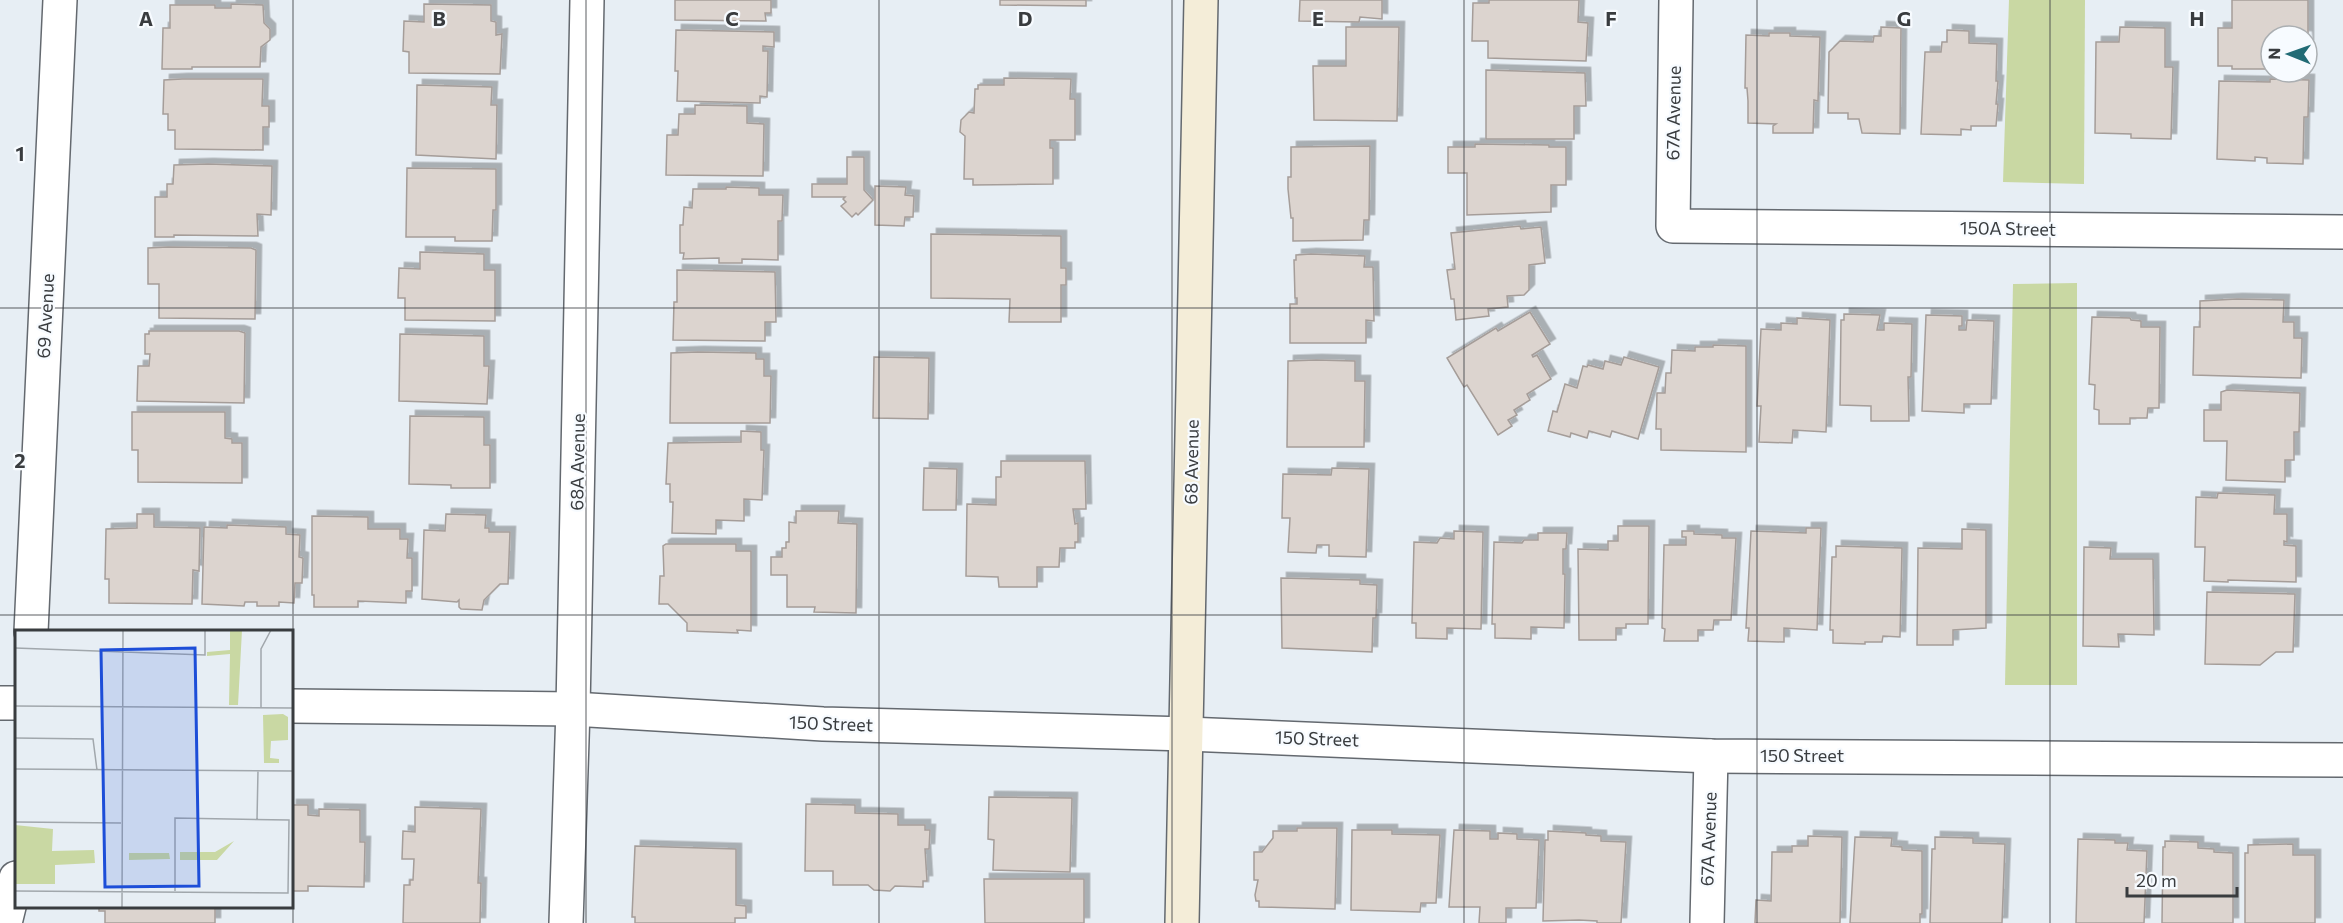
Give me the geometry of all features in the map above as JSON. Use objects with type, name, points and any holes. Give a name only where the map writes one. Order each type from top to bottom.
[{"type":"street","name":"69 Avenue","points":[[31,630],[60,0]]},
{"type":"street","name":"68A Avenue","points":[[566,923],[573,709],[587,0]]},
{"type":"street","name":"68 Avenue","points":[[1182,923],[1202,0]]},
{"type":"street","name":"67A Avenue","points":[[1673,226],[1676,0]]},
{"type":"street","name":"150A Street","points":[[1673,226],[2343,232]]},
{"type":"street","name":"150 Street","points":[[292,706],[573,709],[823,724],[1187,734],[1711,756],[2343,760]]},
{"type":"street","name":"67A Avenue","points":[[1707,923],[1711,756]]},
{"type":"street","points":[[4,923],[15,882]]},
{"type":"green space","points":[[2009,0],[2085,0],[2084,184],[2003,182]]},
{"type":"green space","points":[[2077,283],[2077,685],[2005,685],[2013,284]]},
{"type":"building","points":[[675,0],[771,0],[771,13],[765,13],[766,21],[675,20]]},
{"type":"building","points":[[1000,0],[1086,0],[1086,6],[1000,5]]},
{"type":"building","points":[[1300,0],[1382,0],[1382,19],[1360,17],[1359,22],[1299,21]]},
{"type":"building","points":[[1489,0],[1579,0],[1578,22],[1588,23],[1586,61],[1488,58],[1488,41],[1472,41],[1473,3],[1489,3]]},
{"type":"building","points":[[2232,0],[2308,0],[2308,24],[2259,24],[2259,69],[2232,69],[2232,66],[2218,66],[2218,28],[2232,28]]},
{"type":"building","points":[[231,4],[263,5],[264,23],[270,29],[270,40],[261,47],[260,67],[162,69],[163,28],[170,28],[170,5],[215,5],[215,8],[231,8]]},
{"type":"building","points":[[424,4],[491,5],[491,21],[496,22],[496,35],[502,34],[500,74],[409,73],[409,52],[403,51],[404,21],[424,22]]},
{"type":"building","points":[[1346,27],[1399,27],[1397,121],[1314,120],[1313,66],[1346,66]]},
{"type":"building","points":[[1881,27],[1901,28],[1900,134],[1862,133],[1859,119],[1848,119],[1848,113],[1828,113],[1829,52],[1840,41],[1873,42],[1874,36],[1881,36]]},
{"type":"building","points":[[2120,27],[2165,28],[2165,67],[2173,67],[2171,139],[2131,138],[2131,134],[2095,133],[2096,42],[2119,42]]},
{"type":"building","points":[[676,30],[774,32],[774,47],[763,46],[763,51],[768,51],[767,97],[760,96],[760,103],[677,101]]},
{"type":"building","points":[[1947,30],[1969,31],[1969,43],[1997,44],[1996,126],[1971,126],[1971,130],[1961,129],[1961,135],[1921,134],[1925,52],[1941,52],[1942,42],[1947,42]]},
{"type":"building","points":[[1769,33],[1820,37],[1818,101],[1814,100],[1813,133],[1773,133],[1773,126],[1776,124],[1748,123],[1747,88],[1745,88],[1746,35],[1769,36]]},
{"type":"building","points":[[1486,70],[1585,73],[1586,106],[1574,106],[1574,139],[1486,139]]},
{"type":"building","points":[[1004,78],[1071,79],[1070,99],[1075,99],[1075,140],[1050,140],[1050,148],[1053,148],[1053,184],[973,185],[973,179],[964,179],[965,136],[960,132],[961,120],[969,112],[974,113],[975,89],[978,89],[978,85],[1004,85]]},
{"type":"building","points":[[263,79],[262,106],[269,106],[269,127],[263,127],[263,150],[175,149],[175,130],[168,130],[168,114],[163,114],[164,80]]},
{"type":"building","points":[[2219,81],[2309,84],[2308,117],[2304,117],[2303,164],[2267,163],[2267,158],[2255,157],[2255,161],[2217,159]]},
{"type":"building","points":[[417,85],[492,87],[491,105],[497,105],[496,159],[416,155]]},
{"type":"building","points":[[695,105],[747,106],[747,123],[764,124],[763,176],[666,175],[667,135],[678,135],[679,114],[695,114]]},
{"type":"building","points":[[1475,144],[1566,147],[1566,185],[1551,185],[1551,212],[1467,215],[1467,173],[1448,173],[1448,147],[1475,147]]},
{"type":"building","points":[[1370,146],[1369,220],[1364,220],[1363,240],[1293,241],[1293,218],[1291,218],[1288,189],[1288,177],[1291,177],[1291,147]]},
{"type":"building","points":[[847,157],[864,157],[864,190],[873,200],[858,215],[856,213],[852,217],[841,206],[846,202],[843,199],[845,197],[812,197],[812,184],[847,184]]},
{"type":"building","points":[[174,165],[272,166],[271,215],[257,214],[258,236],[174,235],[174,237],[155,237],[155,197],[167,197],[167,184],[173,184]]},
{"type":"building","points":[[407,168],[496,169],[496,210],[493,210],[492,241],[455,241],[455,237],[406,237]]},
{"type":"building","points":[[875,186],[906,187],[905,195],[914,196],[913,217],[905,217],[904,226],[875,225]]},
{"type":"building","points":[[726,187],[759,188],[759,195],[783,195],[782,221],[778,221],[778,260],[742,259],[742,263],[719,263],[719,258],[683,259],[684,253],[680,253],[680,225],[683,225],[684,207],[692,208],[693,189],[726,189]]},
{"type":"building","points":[[1520,226],[1521,229],[1541,227],[1545,263],[1529,265],[1529,290],[1524,295],[1507,296],[1508,307],[1488,309],[1489,316],[1456,320],[1447,270],[1455,269],[1451,233]]},
{"type":"building","points":[[931,234],[1061,236],[1061,268],[1066,268],[1066,285],[1061,285],[1061,322],[1009,322],[1010,299],[931,298]]},
{"type":"building","points":[[148,248],[251,248],[256,250],[255,319],[159,318],[159,284],[148,284]]},
{"type":"building","points":[[420,252],[484,254],[484,270],[495,270],[495,321],[405,320],[405,298],[398,298],[399,268],[420,269]]},
{"type":"building","points":[[1296,255],[1365,256],[1364,267],[1373,267],[1374,321],[1366,320],[1366,343],[1290,343],[1290,304],[1297,304],[1294,260],[1296,260]]},
{"type":"building","points":[[677,270],[775,272],[776,322],[765,322],[765,341],[673,340],[674,302],[677,302]]},
{"type":"building","points":[[2284,300],[2283,322],[2294,322],[2294,338],[2302,338],[2301,378],[2193,375],[2194,327],[2200,327],[2200,301]]},
{"type":"building","points":[[1530,312],[1550,344],[1532,355],[1533,357],[1537,355],[1551,379],[1527,394],[1530,400],[1514,410],[1517,415],[1508,420],[1512,426],[1498,435],[1467,385],[1464,387],[1447,358],[1496,328],[1498,331]]},
{"type":"building","points":[[1844,314],[1880,315],[1877,330],[1884,330],[1884,323],[1912,324],[1911,377],[1908,377],[1909,421],[1871,421],[1871,406],[1840,405],[1841,320],[1844,320]]},
{"type":"building","points":[[1926,315],[1962,316],[1962,326],[1959,326],[1959,330],[1966,330],[1967,320],[1994,321],[1991,404],[1964,404],[1964,413],[1922,411]]},
{"type":"building","points":[[2092,317],[2130,318],[2141,321],[2141,327],[2160,327],[2159,408],[2148,408],[2147,418],[2130,418],[2130,424],[2099,424],[2099,410],[2094,409],[2095,385],[2089,384]]},
{"type":"building","points":[[1797,318],[1830,320],[1826,432],[1793,430],[1792,443],[1759,442],[1761,406],[1757,406],[1761,329],[1781,330],[1781,323],[1797,324]]},
{"type":"building","points":[[149,331],[239,331],[245,333],[244,403],[137,401],[138,366],[149,366],[150,354],[145,354],[145,334],[149,334]]},
{"type":"building","points":[[400,334],[484,336],[484,366],[489,366],[487,404],[399,401]]},
{"type":"building","points":[[1713,345],[1746,346],[1746,452],[1661,450],[1661,429],[1656,429],[1657,393],[1665,393],[1666,373],[1671,373],[1672,350],[1695,351],[1695,347],[1713,347]]},
{"type":"building","points":[[671,353],[756,353],[756,359],[764,359],[764,376],[771,376],[770,423],[670,423]]},
{"type":"building","points":[[874,357],[929,358],[928,419],[873,418]]},
{"type":"building","points":[[1624,357],[1659,367],[1638,439],[1612,431],[1610,437],[1589,431],[1587,438],[1571,433],[1570,437],[1548,431],[1553,411],[1557,412],[1565,384],[1577,388],[1583,366],[1603,369],[1605,361],[1621,365]]},
{"type":"building","points":[[1288,361],[1355,361],[1355,381],[1365,381],[1364,447],[1287,447]]},
{"type":"building","points":[[2227,390],[2300,393],[2299,432],[2294,432],[2294,460],[2285,460],[2285,482],[2226,480],[2227,441],[2204,441],[2204,410],[2221,410],[2221,392]]},
{"type":"building","points":[[132,412],[225,412],[225,438],[232,439],[232,443],[242,443],[242,483],[138,482],[138,450],[132,450]]},
{"type":"building","points":[[410,416],[484,417],[484,445],[490,445],[490,488],[451,488],[451,485],[409,484]]},
{"type":"building","points":[[741,431],[761,432],[761,450],[764,450],[762,500],[744,499],[744,521],[716,520],[716,534],[672,533],[673,502],[670,502],[670,484],[666,484],[668,443],[741,442]]},
{"type":"building","points":[[1001,461],[1085,461],[1086,509],[1073,509],[1075,524],[1078,523],[1078,542],[1075,542],[1075,548],[1060,548],[1059,567],[1037,567],[1037,587],[999,587],[998,577],[966,576],[967,504],[996,505],[996,477],[1001,477]]},
{"type":"building","points":[[924,468],[957,469],[956,510],[923,510]]},
{"type":"building","points":[[1332,468],[1369,469],[1366,557],[1329,556],[1329,545],[1317,545],[1316,553],[1288,552],[1290,518],[1282,518],[1283,474],[1331,475]]},
{"type":"building","points":[[2218,493],[2275,495],[2274,514],[2287,514],[2287,542],[2284,541],[2284,545],[2296,546],[2296,582],[2204,581],[2205,547],[2195,547],[2196,497],[2217,498]]},
{"type":"building","points":[[796,511],[839,511],[838,523],[857,524],[856,613],[814,612],[815,607],[787,607],[787,575],[771,575],[771,557],[782,557],[782,548],[786,548],[786,542],[789,542],[789,522],[796,523]]},
{"type":"building","points":[[137,514],[154,514],[154,527],[200,528],[199,571],[193,570],[192,604],[109,603],[109,579],[105,579],[106,529],[137,528]]},
{"type":"building","points":[[446,514],[486,515],[485,528],[489,528],[489,532],[510,532],[508,584],[500,584],[484,600],[482,610],[461,609],[459,600],[457,602],[422,599],[424,530],[445,531]]},
{"type":"building","points":[[312,516],[368,517],[368,529],[400,529],[400,539],[408,539],[407,558],[412,558],[412,591],[406,591],[406,603],[358,601],[358,607],[314,607]]},
{"type":"building","points":[[227,525],[286,527],[286,534],[300,535],[299,557],[303,558],[302,583],[295,583],[294,603],[279,602],[279,606],[257,606],[257,602],[245,602],[244,606],[202,604],[204,527],[227,528]]},
{"type":"building","points":[[1618,526],[1649,526],[1648,624],[1626,624],[1626,628],[1616,628],[1616,640],[1579,640],[1578,549],[1608,550],[1608,541],[1618,541]]},
{"type":"building","points":[[1806,528],[1821,528],[1817,630],[1784,628],[1784,642],[1748,641],[1749,628],[1746,628],[1751,531],[1806,533]]},
{"type":"building","points":[[1962,529],[1986,530],[1986,628],[1953,630],[1953,645],[1917,645],[1918,548],[1962,549]]},
{"type":"building","points":[[1454,531],[1483,532],[1481,629],[1447,628],[1447,639],[1416,638],[1416,623],[1412,623],[1414,542],[1437,543],[1440,538],[1454,539]]},
{"type":"building","points":[[1682,531],[1736,538],[1731,620],[1714,620],[1713,630],[1698,630],[1698,641],[1664,641],[1665,629],[1662,628],[1664,545],[1686,545],[1686,537],[1682,537]]},
{"type":"building","points":[[1538,533],[1567,533],[1566,549],[1563,549],[1564,628],[1531,627],[1531,639],[1495,638],[1495,624],[1492,624],[1494,542],[1522,543],[1524,540],[1538,540]]},
{"type":"building","points":[[666,544],[736,544],[736,551],[751,551],[751,631],[737,630],[738,633],[687,631],[687,623],[668,604],[659,604],[660,576],[664,576],[663,546]]},
{"type":"building","points":[[1836,546],[1902,548],[1900,637],[1883,636],[1882,642],[1865,642],[1865,644],[1833,643],[1833,630],[1830,630],[1832,557],[1836,557]]},
{"type":"building","points":[[2084,547],[2111,548],[2110,559],[2153,559],[2154,635],[2118,634],[2119,647],[2083,646]]},
{"type":"building","points":[[1281,578],[1360,580],[1360,584],[1377,585],[1372,652],[1282,648]]},
{"type":"building","points":[[2207,592],[2295,594],[2293,652],[2276,652],[2260,665],[2205,664]]},
{"type":"building","points":[[989,797],[1072,798],[1070,872],[993,870],[994,840],[988,839]]},
{"type":"building","points":[[806,804],[855,805],[855,813],[898,814],[898,825],[925,825],[925,830],[930,830],[929,849],[925,849],[927,881],[923,881],[923,887],[895,886],[890,891],[874,890],[868,885],[833,885],[833,871],[805,871]]},
{"type":"building","points":[[292,805],[308,805],[308,815],[319,816],[319,809],[360,810],[360,842],[365,842],[364,887],[308,886],[308,891],[292,891]]},
{"type":"building","points":[[415,807],[481,809],[478,883],[481,883],[480,923],[403,923],[404,885],[410,885],[410,880],[413,880],[414,859],[402,859],[403,831],[415,832]]},
{"type":"building","points":[[1297,828],[1337,828],[1335,909],[1259,907],[1259,901],[1256,901],[1258,880],[1254,880],[1254,852],[1262,852],[1273,838],[1273,831],[1297,831]]},
{"type":"building","points":[[1352,830],[1392,830],[1392,834],[1440,835],[1436,903],[1421,903],[1420,912],[1351,910]]},
{"type":"building","points":[[1454,830],[1490,831],[1490,839],[1498,839],[1498,833],[1517,834],[1517,839],[1539,840],[1536,908],[1506,908],[1506,923],[1479,923],[1480,907],[1449,907]]},
{"type":"building","points":[[1548,831],[1586,833],[1586,835],[1601,836],[1601,841],[1626,842],[1621,923],[1579,920],[1543,921],[1545,840],[1548,840]]},
{"type":"building","points":[[1808,836],[1842,837],[1840,923],[1755,923],[1756,900],[1771,901],[1772,852],[1792,852],[1792,846],[1808,846]]},
{"type":"building","points":[[1855,837],[1892,838],[1891,846],[1902,847],[1902,850],[1922,851],[1920,923],[1850,923]]},
{"type":"building","points":[[1935,837],[1973,838],[1973,843],[2005,844],[2002,923],[1930,923],[1932,849],[1935,849]]},
{"type":"building","points":[[2078,839],[2115,840],[2115,843],[2128,843],[2127,850],[2147,851],[2144,923],[2076,923]]},
{"type":"building","points":[[2165,841],[2198,842],[2198,848],[2233,853],[2233,923],[2162,923]]},
{"type":"building","points":[[2293,844],[2293,855],[2315,855],[2315,923],[2245,923],[2245,853],[2248,853],[2248,845]]},
{"type":"building","points":[[635,846],[736,849],[736,905],[746,906],[746,918],[735,918],[735,923],[635,923],[635,917],[632,917]]},
{"type":"building","points":[[984,879],[1084,879],[1084,923],[985,923]]},
{"type":"building","points":[[99,908],[215,908],[215,923],[105,923],[105,911],[99,911]]}]
